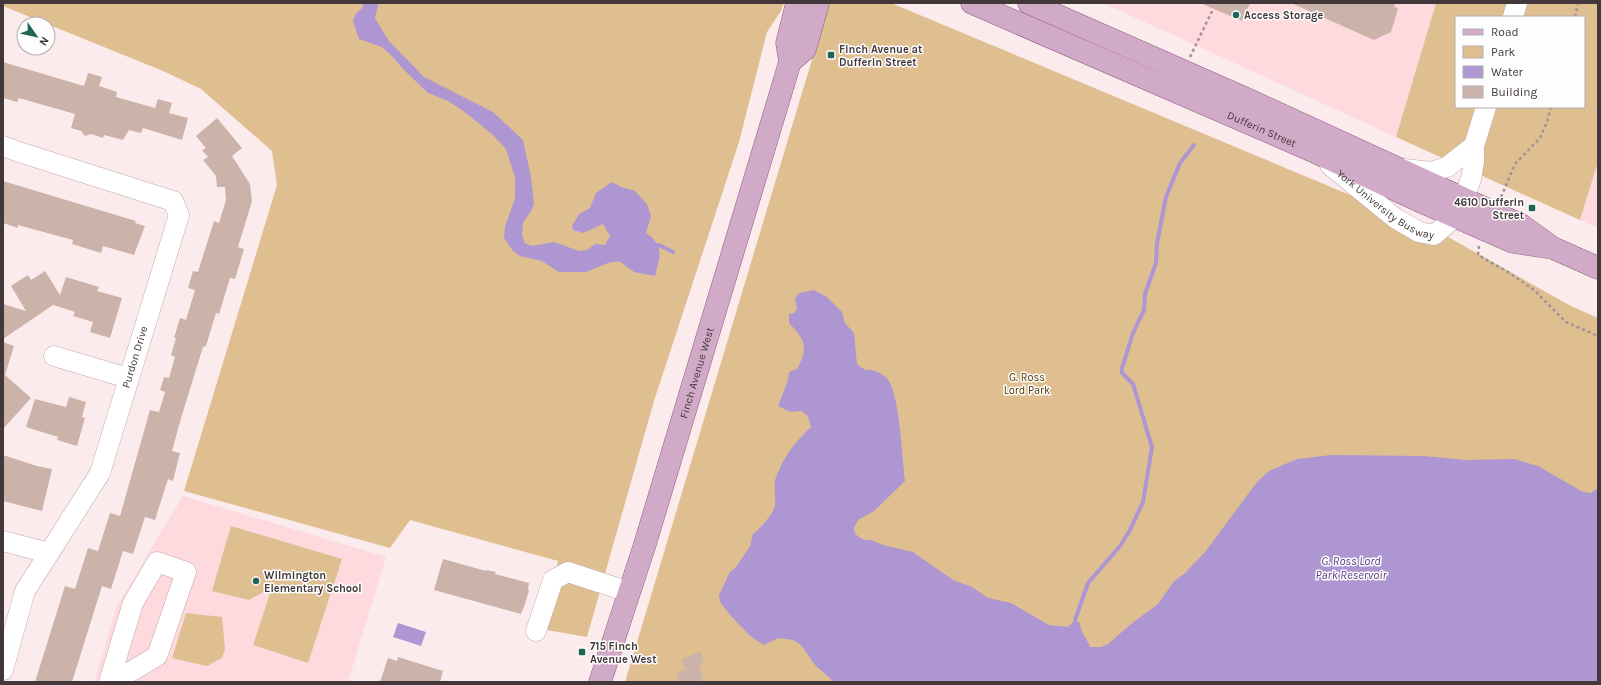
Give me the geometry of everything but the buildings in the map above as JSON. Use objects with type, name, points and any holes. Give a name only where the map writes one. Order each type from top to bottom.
[{"type":"main road","name":"Finch Avenue West","points":[[600,682],[629,592],[790,62],[787,43],[797,3]]},
{"type":"main road","points":[[790,62],[805,48],[818,3]]},
{"type":"main road","name":"Dufferin Street","points":[[972,3],[1315,152],[1459,208]]},
{"type":"main road","name":"Dufferin Street","points":[[1029,3],[1249,100],[1395,167],[1513,242],[1553,248],[1598,268]]},
{"type":"street","points":[[1513,16],[1517,3]]},
{"type":"street","name":"York University Busway","points":[[1315,152],[1395,218],[1419,232],[1434,235],[1445,227],[1459,208],[1471,179],[1474,162],[1474,146],[1486,108]]},
{"type":"street","name":"Purdon Drive","points":[[3,146],[173,201],[179,215],[100,473],[25,591],[3,670]]},
{"type":"street","points":[[1395,167],[1431,172],[1447,167],[1474,146]]},
{"type":"street","points":[[54,356],[128,378]]},
{"type":"street","points":[[3,541],[49,553]]},
{"type":"street","points":[[109,682],[133,603],[157,562],[186,572],[157,656],[113,682]]},
{"type":"street","points":[[536,631],[553,580],[568,572],[629,592]]},
{"type":"path","points":[[1574,16],[1578,3]]},
{"type":"path","points":[[1189,59],[1213,9]]},
{"type":"path","points":[[1502,195],[1515,164],[1540,138],[1547,122],[1551,108]]},
{"type":"path","points":[[1480,243],[1478,255],[1508,272],[1534,290],[1566,322],[1598,336]]},
{"type":"shaded area","points":[[1103,3],[1436,3],[1396,137]]},
{"type":"shaded area","points":[[1598,162],[1598,228],[1580,220]]},
{"type":"shaded area","name":"Wilmington Elementary School","points":[[183,496],[386,557],[348,682],[94,682],[117,606]]},
{"type":"green space","points":[[3,3],[784,3],[781,11],[767,32],[739,142],[654,401],[587,637],[541,629],[558,561],[410,520],[390,548],[184,491],[277,185],[272,151],[201,89],[163,71],[56,28],[56,16],[28,16],[3,6]]},
{"type":"green space","name":"G. Ross Lord Park","points":[[829,3],[891,3],[1441,233],[1569,305],[1598,318],[1598,682],[625,682]]},
{"type":"green space","points":[[1436,3],[1598,3],[1598,162],[1580,220],[1396,137]]},
{"type":"green space","points":[[231,526],[342,559],[308,663],[253,645],[272,587],[249,600],[212,591]]},
{"type":"green space","points":[[186,613],[222,617],[225,649],[222,658],[207,666],[172,658]]},
{"type":"water","points":[[363,3],[377,3],[378,5],[375,18],[388,40],[424,77],[493,112],[523,140],[531,177],[534,204],[523,223],[522,235],[525,243],[532,246],[554,242],[579,251],[587,250],[595,244],[605,245],[610,236],[603,224],[583,233],[573,230],[572,226],[579,214],[590,208],[596,193],[612,182],[621,187],[635,191],[647,204],[651,216],[646,233],[656,242],[660,252],[655,276],[634,272],[619,261],[608,263],[586,272],[559,272],[542,261],[520,256],[513,251],[504,238],[505,227],[515,198],[515,177],[506,149],[492,134],[462,110],[448,101],[428,93],[382,47],[359,39],[353,21],[355,15],[363,7]]},
{"type":"water","name":"G. Ross Lord Park Reservoir","points":[[814,290],[827,297],[842,312],[845,323],[854,333],[857,364],[865,370],[875,371],[887,378],[893,390],[896,401],[905,481],[874,511],[858,520],[854,528],[855,534],[864,540],[871,540],[883,545],[913,552],[953,580],[972,587],[988,598],[1011,603],[1049,625],[1068,627],[1075,620],[1080,623],[1081,629],[1090,647],[1101,647],[1108,644],[1131,624],[1158,604],[1174,581],[1184,574],[1205,552],[1257,482],[1269,471],[1297,459],[1331,455],[1424,456],[1466,460],[1514,459],[1538,466],[1583,492],[1591,493],[1598,488],[1598,682],[834,682],[815,665],[801,645],[793,640],[778,638],[764,645],[750,636],[720,602],[719,595],[730,572],[736,567],[750,546],[753,534],[766,521],[774,508],[775,480],[786,456],[811,427],[808,416],[801,411],[790,412],[778,406],[788,380],[789,372],[797,369],[804,349],[802,339],[789,323],[789,314],[794,313],[797,309],[795,298],[799,293]]},
{"type":"water","points":[[398,623],[426,632],[421,646],[393,637]]},
{"type":"waterway","points":[[1075,620],[1088,583],[1120,546],[1130,530],[1143,502],[1152,447],[1133,384],[1122,373],[1122,368],[1133,333],[1144,310],[1145,294],[1156,263],[1157,243],[1166,197],[1180,163],[1194,145]]},
{"type":"waterway","points":[[655,247],[659,245],[673,252]]},
{"type":"place","name":"Access Storage","points":[[1236,15]]},
{"type":"place","name":"Finch Avenue at Dufferin Street","points":[[831,55]]},
{"type":"place","name":"4610 Dufferin Street","points":[[1532,208]]},
{"type":"place","name":"Wilmington Elementary School","points":[[256,581]]},
{"type":"place","name":"715 Finch Avenue West","points":[[582,652]]}]
